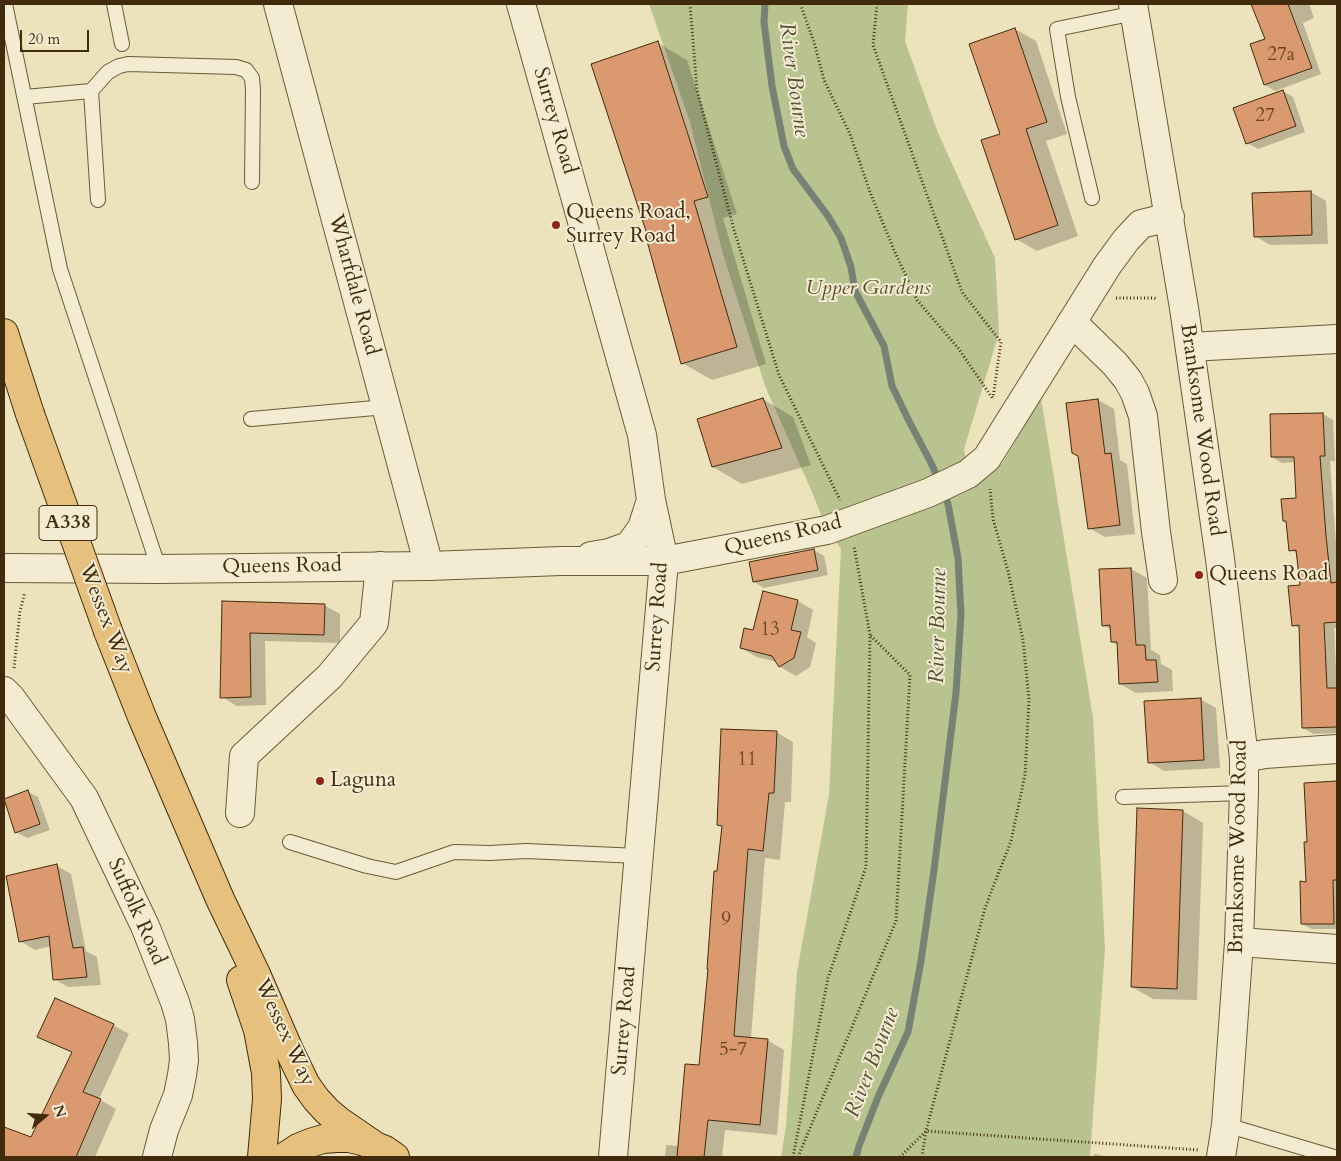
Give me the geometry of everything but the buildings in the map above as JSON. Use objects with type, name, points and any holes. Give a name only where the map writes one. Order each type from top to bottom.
[{"type":"highway","name":"Wessex Way","points":[[4,333],[30,414],[108,631],[220,899],[256,974],[289,1050],[306,1084],[327,1111],[384,1151]]},
{"type":"highway","name":"Wessex Way","points":[[220,899],[230,951],[258,1030],[266,1073],[267,1099],[262,1157]]},
{"type":"highway","points":[[284,1157],[298,1148],[323,1139],[349,1138],[362,1141],[384,1151]]},
{"type":"street","name":"Wharfdale Road","points":[[278,4],[429,566]]},
{"type":"street","name":"Surrey Road","points":[[521,4],[642,436],[651,500],[664,561],[613,1157]]},
{"type":"street","name":"Branksome Wood Road","points":[[1134,9],[1170,217],[1190,347],[1220,559],[1244,758],[1239,942],[1226,1125],[1221,1154]]},
{"type":"street","name":"Queens Road","points":[[4,568],[159,569],[429,566],[560,561],[664,561],[827,530],[940,487],[968,474],[987,458],[1078,312],[1126,240],[1141,224],[1170,217]]},
{"type":"street","points":[[1078,312],[1128,380],[1143,416],[1146,534],[1164,580]]},
{"type":"street","points":[[1190,347],[1337,339]]},
{"type":"street","name":"Queens Road","points":[[560,561],[609,553],[629,546],[642,528],[651,500]]},
{"type":"street","points":[[240,813],[244,756],[330,676],[374,623],[380,566]]},
{"type":"street","name":"Suffolk Road","points":[[7,694],[84,798],[144,926],[175,1002],[180,1019],[183,1043],[183,1067],[178,1095],[156,1157]]},
{"type":"street","points":[[1244,758],[1265,754],[1337,749]]},
{"type":"street","points":[[1239,942],[1337,948]]},
{"type":"lane","points":[[5,4],[60,269],[159,569]]},
{"type":"lane","points":[[114,4],[122,44]]},
{"type":"lane","points":[[1092,198],[1068,97],[1057,29],[1134,9]]},
{"type":"lane","points":[[24,97],[91,91],[108,72],[128,64],[236,67],[246,70],[252,78],[253,90],[252,182]]},
{"type":"lane","points":[[91,91],[98,200]]},
{"type":"lane","points":[[250,419],[386,407]]},
{"type":"lane","points":[[1123,798],[1244,793]]},
{"type":"lane","points":[[290,842],[367,866],[396,872],[454,852],[526,851],[639,856]]},
{"type":"lane","points":[[1226,1125],[1334,1157]]},
{"type":"path","points":[[690,4],[697,90],[734,230],[779,375],[850,521],[870,636],[866,866],[828,978],[793,1157]]},
{"type":"path","points":[[801,4],[824,80],[850,134],[870,192],[916,300],[958,348],[993,399],[1000,342],[962,292],[873,45],[877,4]]},
{"type":"path","points":[[1078,312],[1106,298],[1154,298],[1184,308]]},
{"type":"path","points":[[922,1157],[926,1131],[985,908],[1011,841],[1025,775],[1029,699],[1023,640],[1008,571],[993,518],[987,458]]},
{"type":"path","points":[[7,694],[20,611],[32,568]]},
{"type":"path","points":[[798,1157],[896,921],[910,675],[870,636]]},
{"type":"path","points":[[900,1157],[926,1131],[1221,1154]]},
{"type":"green space","name":"Upper Gardens","points":[[649,4],[908,4],[905,41],[938,133],[995,258],[999,333],[964,449],[968,473],[1002,464],[1041,398],[1093,718],[1105,949],[1090,1157],[781,1157],[786,1126],[797,972],[829,795],[841,549],[827,530],[765,386],[722,251],[690,122]]},
{"type":"waterway","name":"River Bourne","points":[[765,4],[764,22],[772,86],[784,146],[793,169],[828,216],[841,238],[851,267],[855,291],[884,346],[892,386],[939,481]]},
{"type":"waterway","name":"River Bourne","points":[[856,1157],[878,1097],[908,1032],[921,961],[934,870],[956,693],[961,615],[958,558],[948,504],[943,491]]},
{"type":"place","name":"Queens Road, Surrey Road","points":[[556,225]]},
{"type":"place","name":"Queens Road","points":[[1199,575]]},
{"type":"place","name":"Laguna","points":[[320,781]]}]
